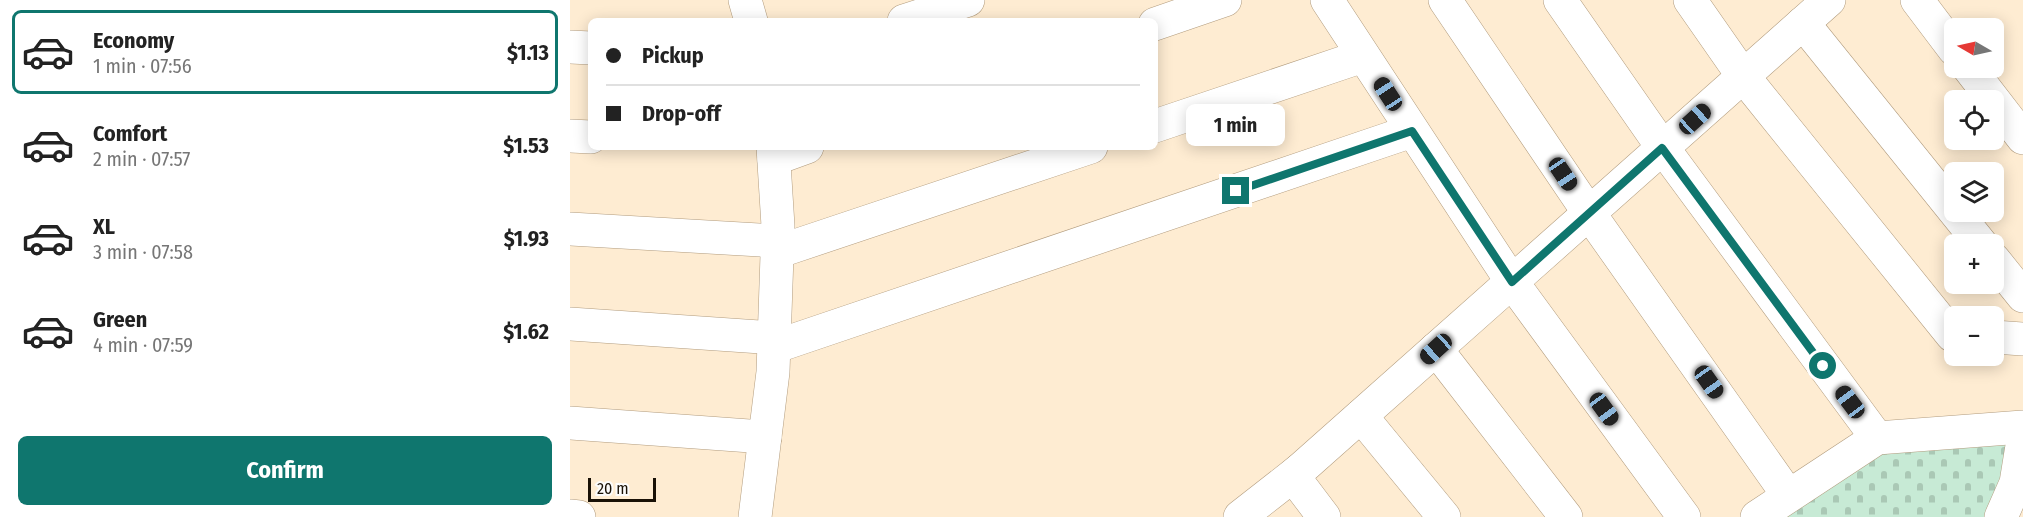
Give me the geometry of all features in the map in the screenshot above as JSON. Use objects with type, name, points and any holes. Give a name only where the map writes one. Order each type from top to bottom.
[{"type":"street","points":[[745,0],[750,18]]},
{"type":"street","points":[[913,18],[968,0]]},
{"type":"street","points":[[1158,23],[1225,0]]},
{"type":"street","points":[[1327,0],[1512,282],[1684,517]]},
{"type":"street","points":[[1445,0],[1589,213],[1788,495]]},
{"type":"street","points":[[1560,0],[1662,148],[1877,438]]},
{"type":"street","points":[[1690,0],[1743,76],[1944,325]]},
{"type":"street","points":[[1324,517],[1293,476],[1828,0]]},
{"type":"street","points":[[1917,0],[1944,36]]},
{"type":"street","points":[[1803,23],[1973,234]]},
{"type":"street","points":[[570,47],[588,48]]},
{"type":"street","points":[[1158,125],[1364,56]]},
{"type":"street","points":[[1977,78],[2023,138]]},
{"type":"street","points":[[570,324],[774,342],[1412,131]]},
{"type":"street","points":[[570,136],[588,137]]},
{"type":"street","points":[[754,517],[773,372],[777,247],[772,150]]},
{"type":"street","points":[[570,230],[777,247],[1082,150]]},
{"type":"street","points":[[2004,272],[2023,296]]},
{"type":"street","points":[[2004,338],[2023,339]]},
{"type":"street","points":[[1436,349],[1566,517]]},
{"type":"street","points":[[1361,416],[1444,517]]},
{"type":"street","points":[[570,423],[765,436]]},
{"type":"street","points":[[1757,517],[1877,438],[2023,427]]},
{"type":"street","points":[[2001,517],[2016,483],[2023,440]]},
{"type":"street","points":[[1240,517],[1300,470]]},
{"type":"street","points":[[570,516],[579,517]]},
{"type":"green space","points":[[2022,428],[1992,517],[1769,517],[1877,442]]},
{"type":"route","points":[[1236,191],[1412,131],[1512,282],[1662,148],[1823,366]]}]
